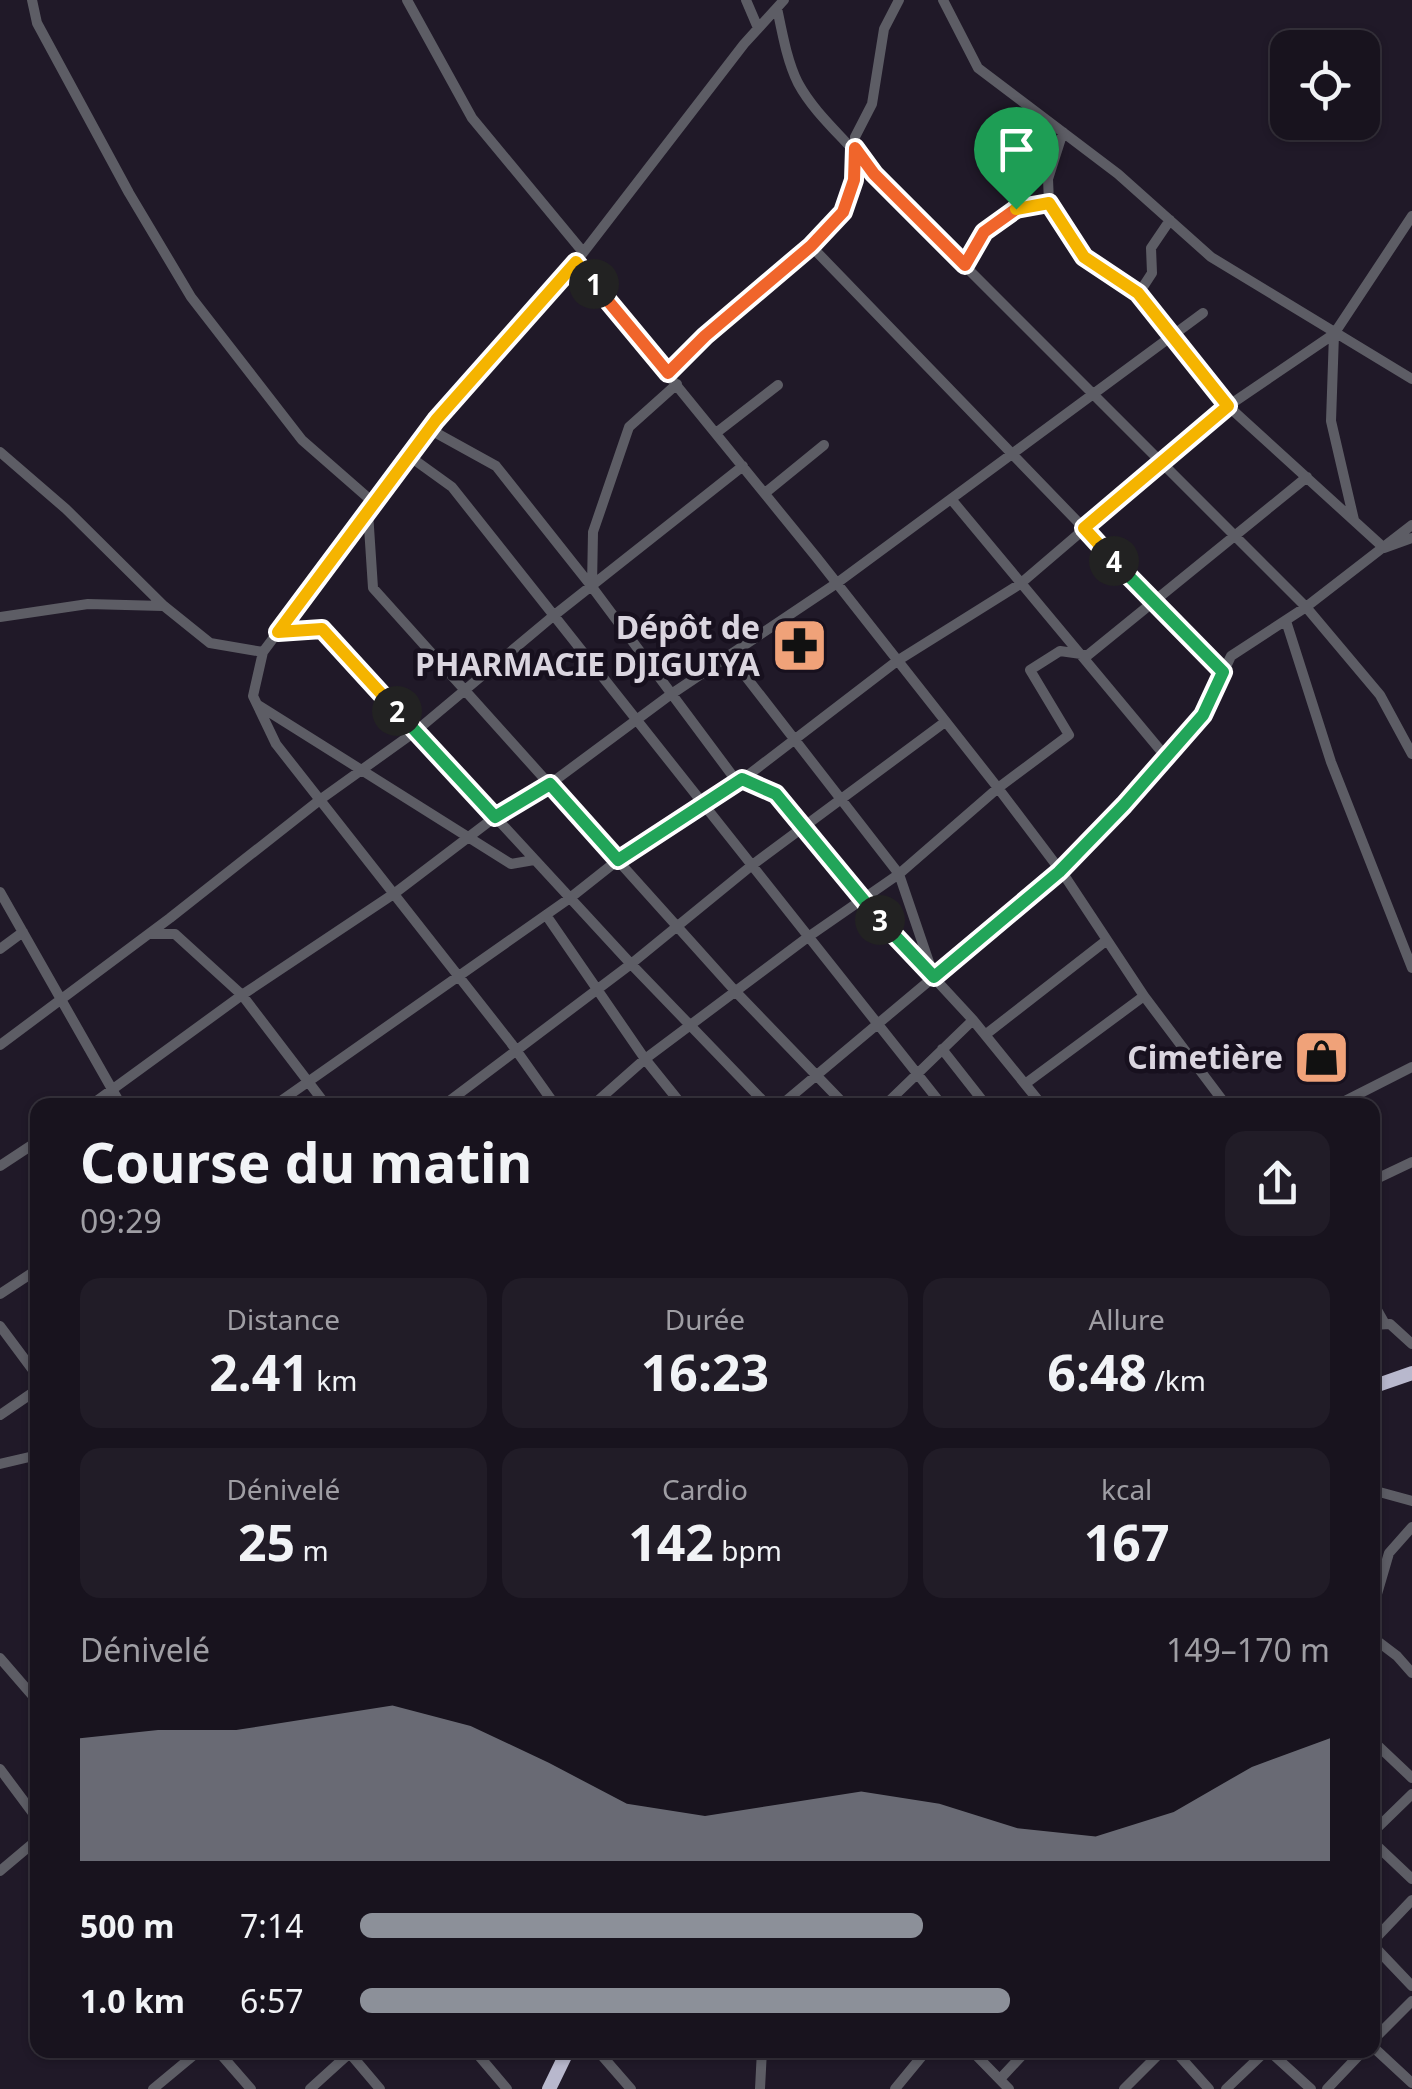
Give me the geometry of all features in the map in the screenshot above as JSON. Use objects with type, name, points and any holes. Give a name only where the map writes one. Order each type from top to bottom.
[{"type":"highway","points":[[1380,1384],[1412,1373]]},
{"type":"highway","points":[[549,2089],[564,2058]]},
{"type":"street","points":[[32,0],[37,23],[129,193],[191,297],[302,440],[371,507],[374,588],[736,992],[838,1098]]},
{"type":"street","points":[[407,0],[472,118],[676,384],[998,788],[1221,1098]]},
{"type":"street","points":[[746,0],[758,28]]},
{"type":"street","points":[[668,373],[705,336],[811,246],[843,212],[854,180],[855,137],[872,104],[884,29],[899,0]]},
{"type":"street","points":[[943,0],[978,68],[1118,174],[1211,258],[1412,378]]},
{"type":"street","points":[[550,1098],[276,744],[254,696],[262,652],[430,429],[580,257],[758,28],[781,4]]},
{"type":"street","points":[[781,4],[798,82],[821,116],[855,148],[874,174],[1306,607],[1380,695],[1412,754]]},
{"type":"street","points":[[1063,132],[1048,179],[1049,203],[1084,257],[1138,293],[1228,406],[1384,548]]},
{"type":"street","points":[[965,265],[984,232],[1016,209],[1049,203]]},
{"type":"street","points":[[285,1098],[570,898],[618,860],[742,779],[898,661],[1020,584],[1228,406],[1334,334],[1412,216]]},
{"type":"street","points":[[1138,293],[1152,273],[1151,248],[1170,220]]},
{"type":"street","points":[[811,246],[1223,672]]},
{"type":"street","points":[[101,1098],[242,995],[394,894],[495,817],[550,784],[670,695],[837,583],[1204,312]]},
{"type":"street","points":[[1334,334],[1331,421],[1354,520]]},
{"type":"street","points":[[592,587],[593,532],[628,428],[676,384]]},
{"type":"street","points":[[716,433],[778,385]]},
{"type":"street","points":[[430,429],[496,466],[732,775],[776,794],[862,900],[973,1020],[1036,1098]]},
{"type":"street","points":[[765,494],[824,445]]},
{"type":"street","points":[[0,452],[66,509],[164,606],[210,643],[262,652]]},
{"type":"street","points":[[409,456],[452,487],[936,1098]]},
{"type":"street","points":[[0,1045],[416,731],[743,466]]},
{"type":"street","points":[[601,1098],[645,1060],[808,937],[899,874],[998,788],[1069,735],[1030,670],[1060,650],[1088,655],[1307,477]]},
{"type":"street","points":[[951,499],[1166,758]]},
{"type":"street","points":[[789,1098],[1059,872],[1203,715],[1231,656],[1306,607],[1412,525]]},
{"type":"street","points":[[1384,548],[1412,538]]},
{"type":"street","points":[[0,617],[88,604],[164,606]]},
{"type":"street","points":[[1286,620],[1332,762],[1412,968]]},
{"type":"street","points":[[278,632],[322,629],[760,1098]]},
{"type":"street","points":[[729,655],[899,874],[934,977]]},
{"type":"street","points":[[258,705],[511,864],[534,860]]},
{"type":"street","points":[[454,1098],[599,989],[751,866],[946,722]]},
{"type":"street","points":[[0,892],[117,1098]]},
{"type":"street","points":[[546,915],[645,1060],[676,1098]]},
{"type":"street","points":[[0,949],[23,932]]},
{"type":"street","points":[[149,934],[174,934],[242,995],[321,1098]]},
{"type":"street","points":[[985,1034],[1107,940]]},
{"type":"street","points":[[1025,1084],[1144,996]]},
{"type":"street","points":[[892,1098],[973,1020]]},
{"type":"street","points":[[942,1050],[980,1098]]},
{"type":"street","points":[[1351,1098],[1412,1067]]},
{"type":"street","points":[[0,1166],[30,1146]]},
{"type":"street","points":[[1380,1177],[1412,1162]]},
{"type":"street","points":[[0,1294],[30,1274]]},
{"type":"street","points":[[1380,1324],[1390,1324],[1412,1344]]},
{"type":"street","points":[[0,1326],[30,1366]]},
{"type":"street","points":[[0,1416],[30,1394]]},
{"type":"street","points":[[0,1464],[30,1457]]},
{"type":"street","points":[[1380,1492],[1412,1501]]},
{"type":"street","points":[[1380,1584],[1389,1553],[1412,1527]]},
{"type":"street","points":[[1380,1643],[1412,1673]]},
{"type":"street","points":[[0,1658],[30,1693]]},
{"type":"street","points":[[1380,1748],[1412,1778]]},
{"type":"street","points":[[0,1769],[30,1809]]},
{"type":"street","points":[[1380,1825],[1412,1794]]},
{"type":"street","points":[[0,1871],[30,1845]]},
{"type":"street","points":[[1380,1849],[1412,1880]]},
{"type":"street","points":[[1380,1934],[1412,1900]]},
{"type":"street","points":[[1380,1952],[1412,1986]]},
{"type":"street","points":[[1380,2035],[1412,2001]]},
{"type":"street","points":[[1380,2052],[1412,2083]]},
{"type":"street","points":[[153,2089],[190,2058]]},
{"type":"street","points":[[224,2058],[250,2089]]},
{"type":"street","points":[[310,2089],[342,2058]]},
{"type":"street","points":[[355,2058],[380,2089]]},
{"type":"street","points":[[481,2058],[507,2089]]},
{"type":"street","points":[[604,2058],[631,2089]]},
{"type":"street","points":[[760,2089],[762,2058]]},
{"type":"street","points":[[895,2089],[920,2058]]},
{"type":"street","points":[[979,2058],[1009,2089]]},
{"type":"street","points":[[1000,2079],[1020,2058]]},
{"type":"street","points":[[1124,2089],[1154,2058]]},
{"type":"street","points":[[1181,2058],[1209,2089]]},
{"type":"street","points":[[1226,2089],[1259,2058]]},
{"type":"street","points":[[1277,2058],[1311,2089]]},
{"type":"street","points":[[1326,2089],[1356,2058]]},
{"type":"place","name":"Dépôt de PHARMACIE DJIGUIYA","points":[[799,646]]},
{"type":"place","name":"Cimetière","points":[[1322,1058]]},
{"type":"route","points":[[855,148],[874,174],[965,265],[984,232],[1016,209],[1049,203],[1084,257],[1138,293],[1228,406],[1084,528],[1223,672],[1203,715],[1124,805],[1059,872],[934,977],[862,900],[776,794],[742,779],[618,860],[550,784],[495,817],[322,629],[278,632],[436,420],[576,262],[668,373],[705,336],[811,246],[843,212],[854,180],[855,148]]}]
